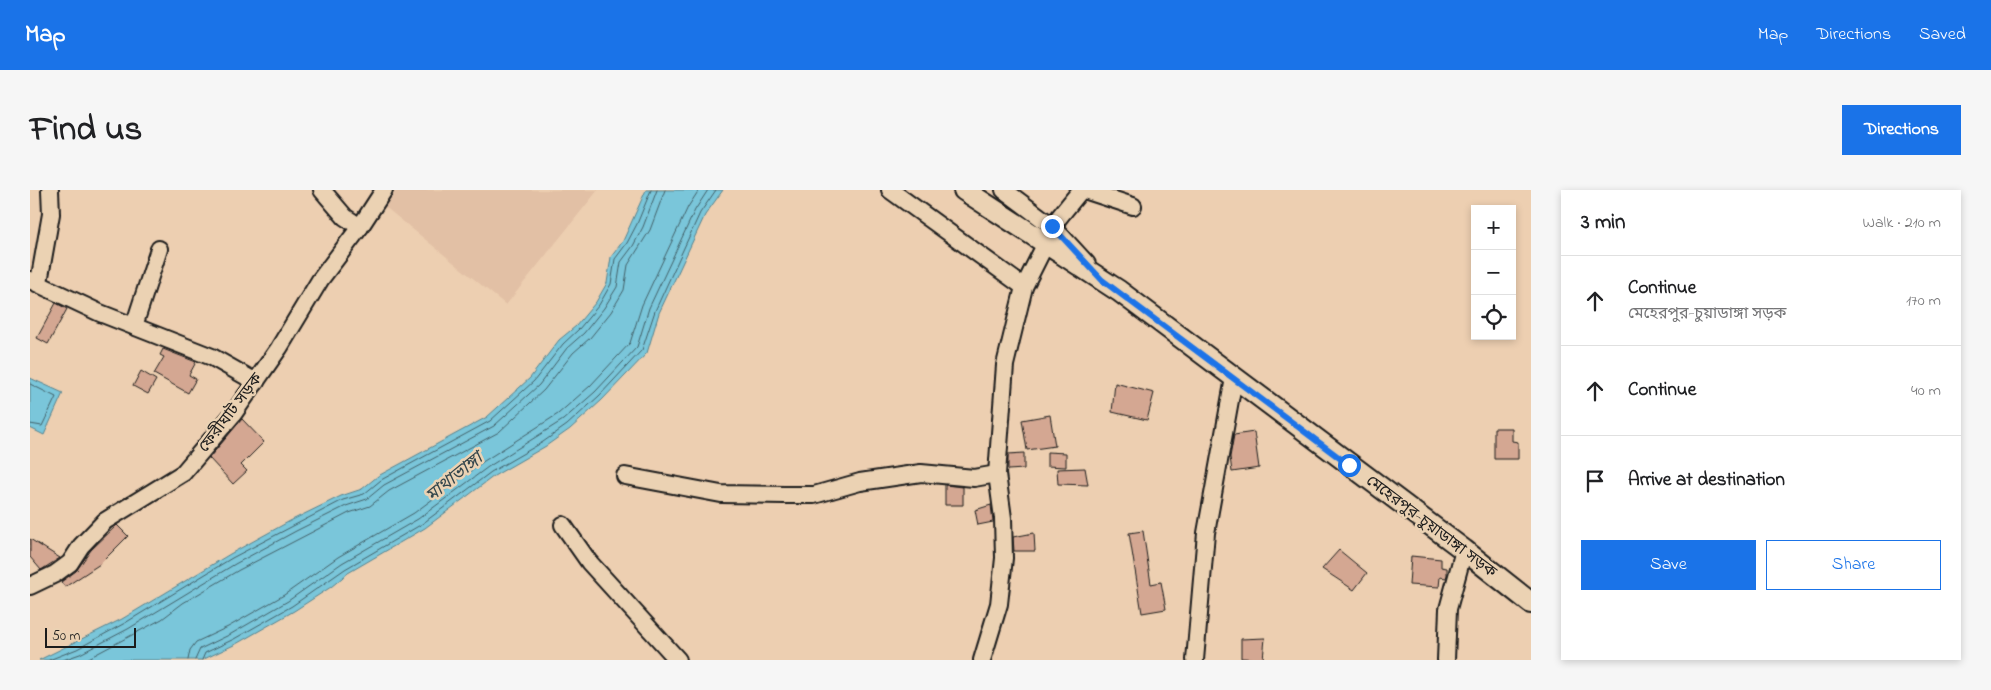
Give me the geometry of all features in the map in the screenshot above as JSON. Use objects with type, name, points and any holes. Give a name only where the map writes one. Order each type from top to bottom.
[{"type":"main road","name":"মেহেরপুর-চুয়াডাঙ্গা সড়ক","points":[[964,190],[1049,235],[1102,280],[1464,550],[1531,603]]},
{"type":"street","points":[[50,190],[51,214],[34,281],[40,286],[134,326],[212,356],[256,382]]},
{"type":"street","points":[[322,190],[345,217],[360,227]]},
{"type":"street","name":"ফেরীঘাট সড়ক","points":[[30,586],[55,574],[70,563],[81,546],[105,521],[183,473],[234,413],[279,348],[320,280],[360,227],[384,190]]},
{"type":"street","points":[[890,190],[1024,287]]},
{"type":"street","points":[[1004,190],[1049,235]]},
{"type":"street","points":[[982,660],[999,604],[1004,558],[1003,518],[997,474],[1005,365],[1024,287],[1049,235],[1082,190],[1133,206]]},
{"type":"street","points":[[134,326],[159,249]]},
{"type":"street","points":[[1195,660],[1206,533],[1234,378]]},
{"type":"street","points":[[625,476],[721,494],[784,495],[814,494],[860,482],[921,473],[974,478],[997,474]]},
{"type":"street","points":[[563,526],[589,562],[678,660]]},
{"type":"street","points":[[1446,660],[1448,609],[1464,550]]},
{"type":"shaded area","points":[[396,190],[598,190],[506,305],[384,206]]},
{"type":"water","name":"মাথাভাঙ্গা","points":[[646,190],[723,190],[705,215],[659,313],[647,353],[602,400],[570,429],[546,446],[494,476],[425,528],[348,573],[331,587],[294,611],[236,644],[202,660],[39,660],[122,619],[230,554],[290,521],[341,496],[362,489],[378,476],[487,417],[530,378],[559,340],[576,326],[596,302],[607,283],[611,257],[623,241]]},
{"type":"water","points":[[30,378],[63,393],[44,435],[30,428]]},
{"type":"building","points":[[56,303],[67,309],[48,344],[37,338]]},
{"type":"building","points":[[163,349],[196,362],[189,375],[196,379],[188,393],[154,374],[164,357],[160,355]]},
{"type":"building","points":[[141,371],[156,380],[148,394],[133,386]]},
{"type":"building","points":[[1115,383],[1154,393],[1147,420],[1112,412]]},
{"type":"building","points":[[1050,415],[1055,446],[1027,450],[1022,420]]},
{"type":"building","points":[[242,419],[264,442],[241,465],[247,471],[233,484],[209,458]]},
{"type":"building","points":[[1494,428],[1512,428],[1512,441],[1518,442],[1518,459],[1494,459]]},
{"type":"building","points":[[1254,432],[1259,468],[1232,472],[1230,457],[1234,435]]},
{"type":"building","points":[[1047,452],[1066,453],[1066,467],[1047,466]]},
{"type":"building","points":[[1024,453],[1024,469],[1008,470],[1008,454]]},
{"type":"building","points":[[1085,468],[1088,485],[1058,484],[1057,469]]},
{"type":"building","points":[[945,485],[963,487],[963,505],[945,505]]},
{"type":"building","points":[[991,505],[993,522],[978,525],[975,510]]},
{"type":"building","points":[[117,525],[128,536],[100,564],[65,587],[61,582],[76,571],[91,550]]},
{"type":"building","points":[[1143,531],[1151,584],[1161,582],[1166,609],[1142,613],[1129,533]]},
{"type":"building","points":[[1034,533],[1035,551],[1014,551],[1013,537]]},
{"type":"building","points":[[30,539],[60,558],[41,570],[30,557]]},
{"type":"building","points":[[1339,550],[1367,573],[1354,590],[1322,569]]},
{"type":"building","points":[[1411,556],[1441,559],[1441,567],[1447,568],[1447,575],[1446,578],[1440,577],[1439,587],[1409,585]]},
{"type":"building","points":[[1265,638],[1263,659],[1241,658],[1241,639]]},
{"type":"route","points":[[1052,226],[1102,280],[1349,465]]}]
